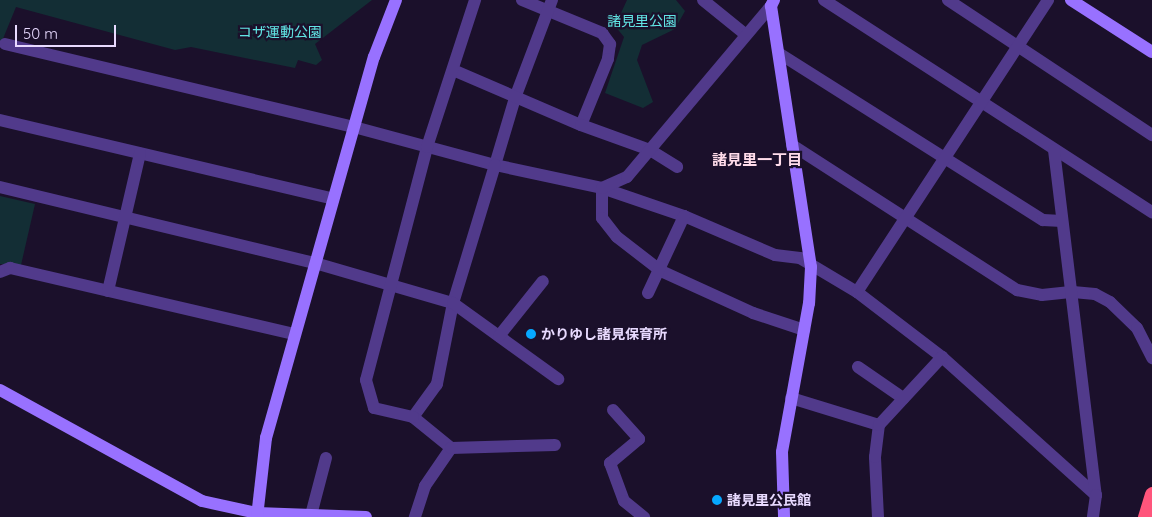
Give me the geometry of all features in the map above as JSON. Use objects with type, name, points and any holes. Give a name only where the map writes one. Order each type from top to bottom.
[{"type":"highway","points":[[1145,517],[1152,494]]},
{"type":"street","points":[[257,515],[266,438],[294,334],[374,57],[396,0]]},
{"type":"street","points":[[475,0],[427,147],[389,284],[366,380],[367,391],[374,408],[413,417],[451,448],[555,445]]},
{"type":"street","points":[[522,0],[550,5],[602,32],[610,44],[608,59],[581,125]]},
{"type":"street","points":[[704,0],[746,35]]},
{"type":"street","points":[[824,0],[1152,212]]},
{"type":"street","points":[[948,0],[1152,135]]},
{"type":"street","points":[[857,292],[941,158],[1048,0]]},
{"type":"street","points":[[1072,0],[1152,52]]},
{"type":"street","points":[[602,188],[627,177],[772,3]]},
{"type":"street","points":[[772,3],[811,267],[804,330],[782,452],[784,517]]},
{"type":"street","points":[[413,417],[438,384],[453,303],[515,98],[550,5]]},
{"type":"street","points":[[5,44],[354,127],[495,165],[602,188],[684,216],[775,255],[800,258],[811,267],[857,292],[942,356],[1096,495]]},
{"type":"street","points":[[780,54],[941,158],[1043,220],[1062,221]]},
{"type":"street","points":[[453,70],[581,125],[650,150],[678,167]]},
{"type":"street","points":[[0,120],[333,199]]},
{"type":"street","points":[[792,145],[1017,290],[1042,295],[1074,292],[1095,294],[1110,302],[1137,328],[1152,358]]},
{"type":"street","points":[[1054,150],[1062,221],[1074,292],[1096,495],[1093,517]]},
{"type":"street","points":[[108,290],[140,154]]},
{"type":"street","points":[[0,186],[315,263],[453,303],[558,380]]},
{"type":"street","points":[[602,188],[602,218],[617,237],[661,272],[753,313],[804,330]]},
{"type":"street","points":[[648,293],[661,272],[684,216]]},
{"type":"street","points":[[0,272],[10,268],[294,334]]},
{"type":"street","points":[[499,336],[543,281]]},
{"type":"street","points":[[878,517],[875,458],[879,425],[942,356]]},
{"type":"street","points":[[858,367],[904,398]]},
{"type":"street","points":[[0,390],[177,489],[218,506],[257,515],[366,517]]},
{"type":"street","points":[[791,398],[879,425]]},
{"type":"street","points":[[612,410],[640,439],[610,463],[624,501],[644,517]]},
{"type":"street","points":[[414,517],[424,486],[451,448]]},
{"type":"street","points":[[311,515],[326,458]]},
{"type":"green space","name":"コザ運動公園","points":[[0,0],[372,0],[315,44],[322,60],[316,65],[298,60],[295,68],[191,47],[175,50],[16,7],[0,46]]},
{"type":"green space","name":"諸見里公園","points":[[627,0],[676,0],[685,11],[675,29],[642,45],[637,60],[653,102],[643,108],[605,93],[624,37],[615,26]]},
{"type":"green space","points":[[0,196],[35,204],[21,265],[0,264]]},
{"type":"place","name":"かりゆし諸見保育所","points":[[531,334]]},
{"type":"place","name":"諸見里公民館","points":[[717,500]]},
{"type":"district","name":"諸見里一丁目","points":[[757,160]]}]
